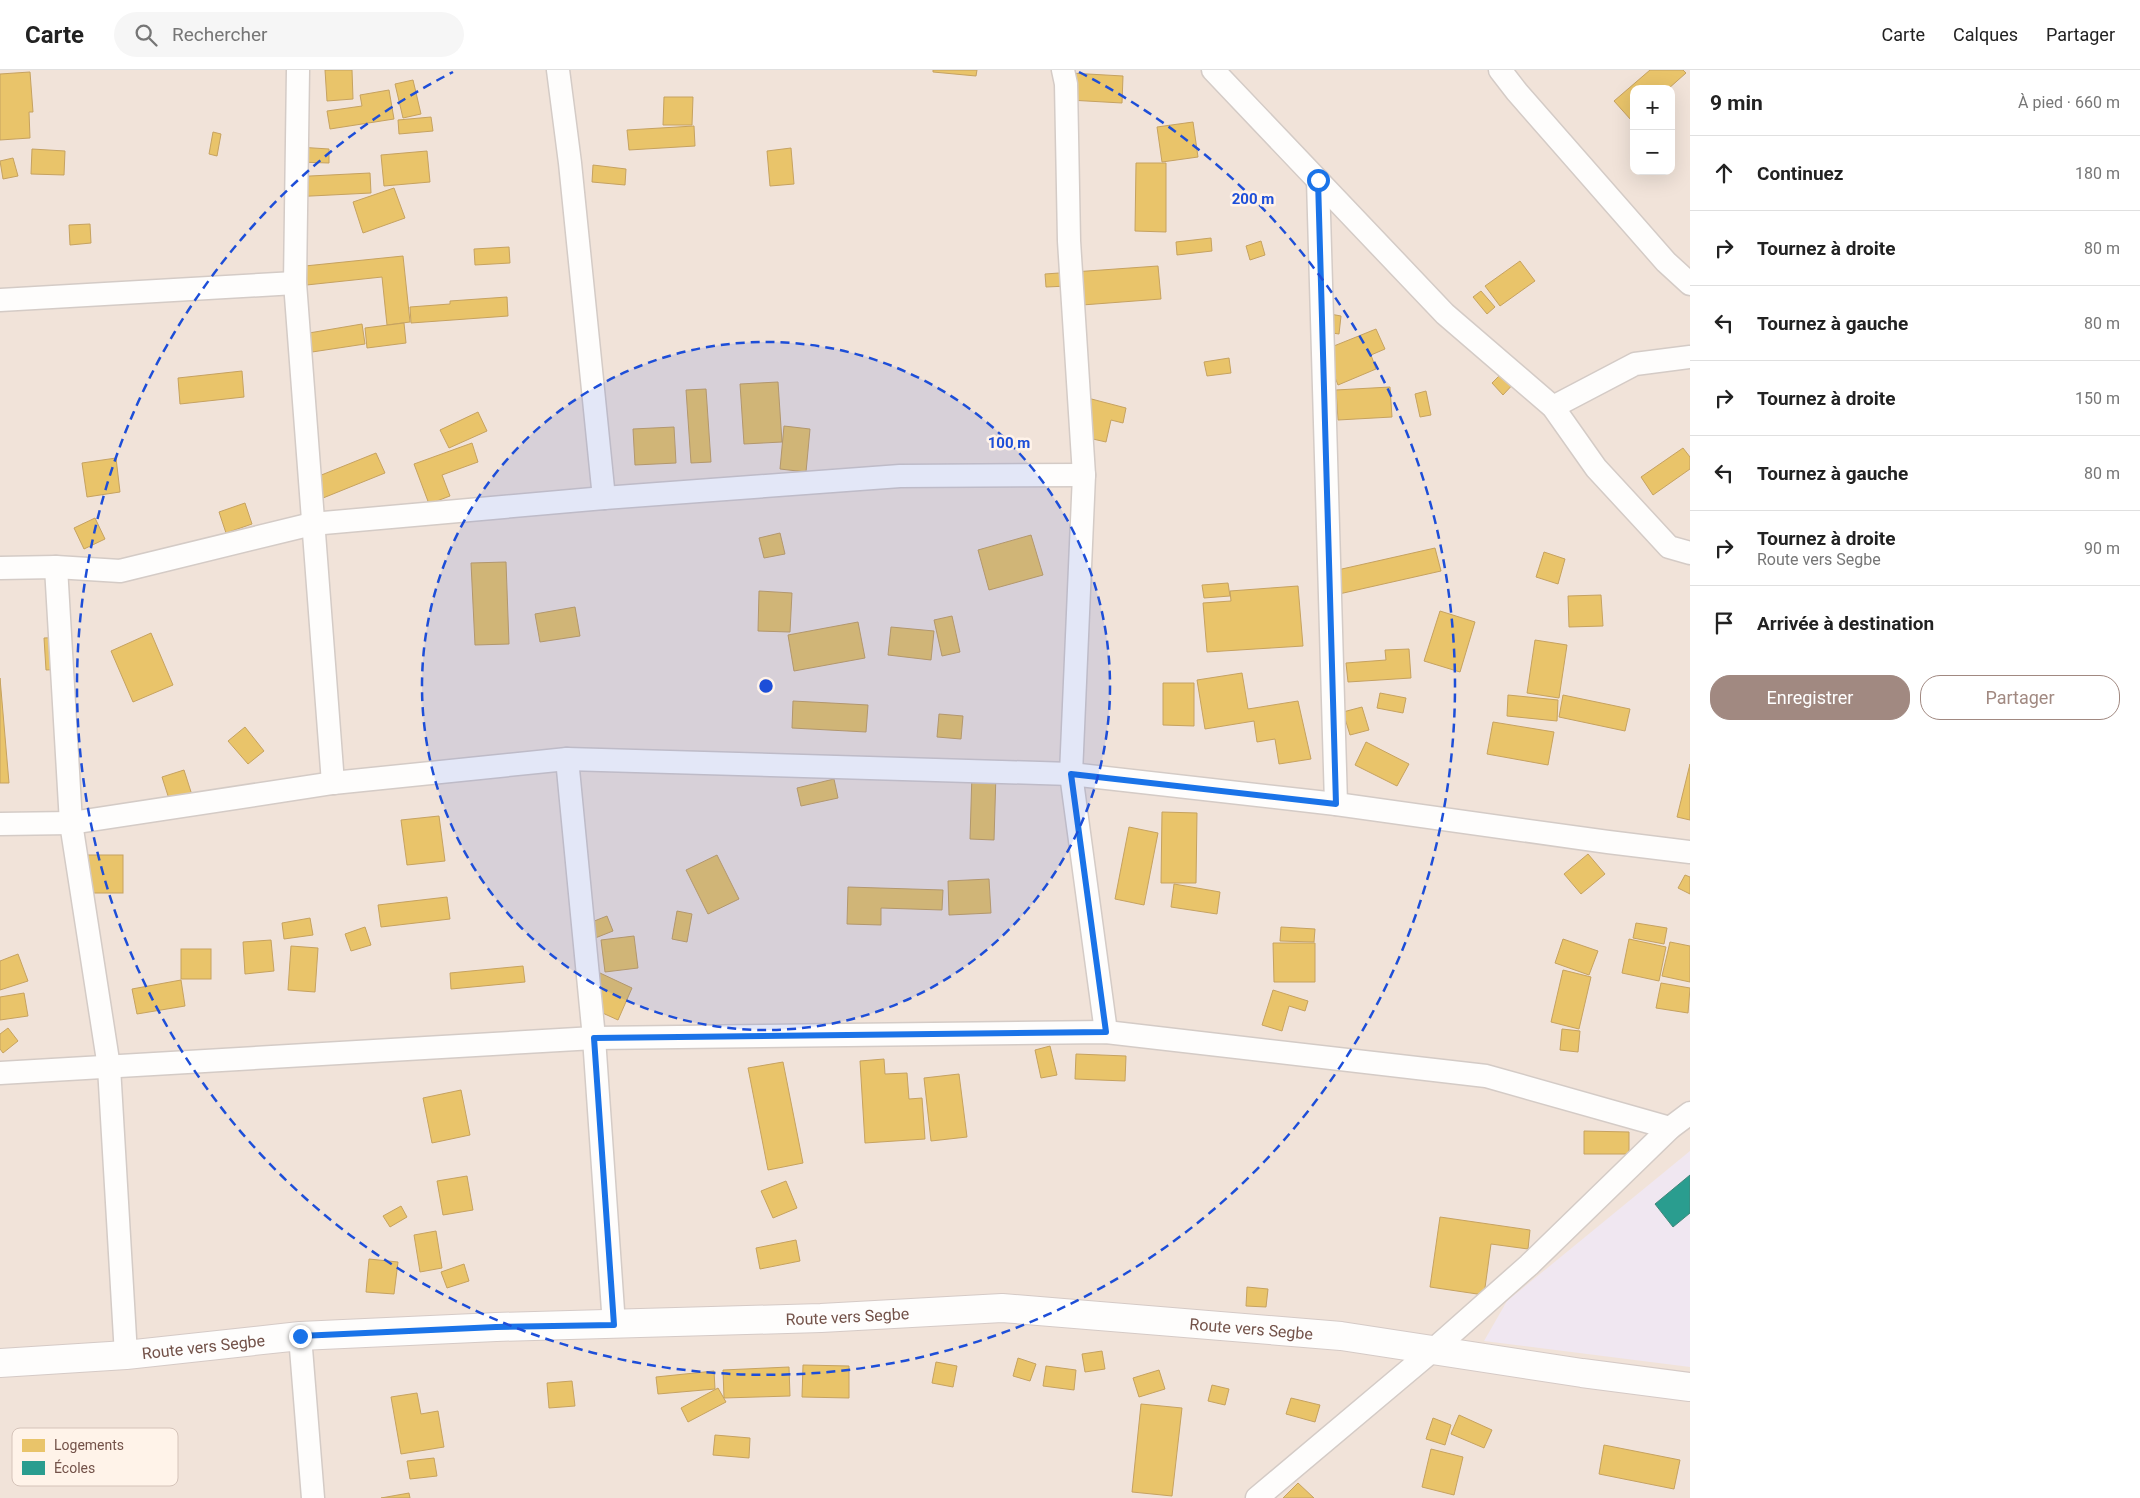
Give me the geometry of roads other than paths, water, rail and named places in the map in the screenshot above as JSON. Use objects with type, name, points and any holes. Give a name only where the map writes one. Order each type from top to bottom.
[{"type":"main road","name":"Route vers Segbe","points":[[0,1363],[126,1355],[300,1336],[496,1327],[821,1318],[1002,1308],[1341,1336],[1582,1373],[1690,1386]]},
{"type":"street","points":[[298,70],[295,283],[333,783]]},
{"type":"street","points":[[558,70],[570,163],[604,498]]},
{"type":"street","points":[[1064,70],[1066,84],[1069,241],[1084,475],[1071,774],[1106,1032]]},
{"type":"street","points":[[1213,70],[1445,314],[1553,408],[1596,468],[1668,547],[1690,554]]},
{"type":"street","points":[[1500,70],[1517,92],[1666,262],[1690,284]]},
{"type":"street","points":[[1318,180],[1336,804]]},
{"type":"street","points":[[0,300],[295,283]]},
{"type":"street","points":[[1553,408],[1635,364],[1690,357]]},
{"type":"street","points":[[0,568],[56,567],[120,571],[312,524],[604,498],[900,476],[1084,475]]},
{"type":"street","points":[[56,567],[71,823],[109,1066],[126,1355]]},
{"type":"street","points":[[0,824],[71,823],[333,783],[568,759],[1071,774],[1336,804],[1690,852]]},
{"type":"street","points":[[568,759],[594,1038],[614,1325]]},
{"type":"street","points":[[0,1073],[594,1038],[1106,1032],[1486,1076],[1670,1128]]},
{"type":"street","points":[[1257,1498],[1433,1350],[1529,1265],[1670,1128],[1690,1113]]},
{"type":"street","points":[[300,1336],[313,1498]]}]
